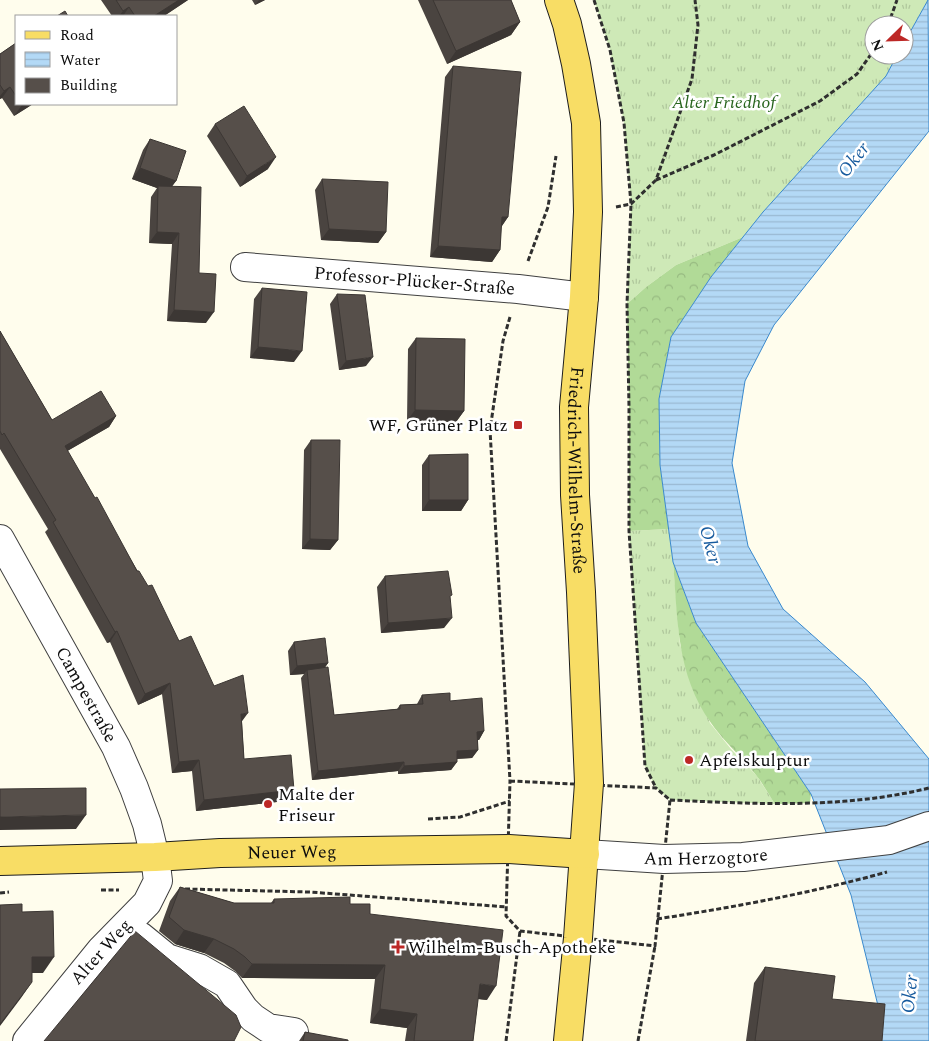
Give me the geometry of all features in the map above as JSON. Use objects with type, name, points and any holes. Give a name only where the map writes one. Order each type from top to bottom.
[{"type":"main road","name":"Friedrich-Wilhelm-Straße","points":[[559,0],[575,56],[586,123],[588,212],[584,297],[574,417],[575,495],[582,592],[590,783],[578,948],[568,1041]]},
{"type":"main road","name":"Neuer Weg","points":[[0,860],[155,857],[220,853],[509,849],[585,854]]},
{"type":"street","name":"Professor-Plücker-Straße","points":[[245,267],[518,289],[584,297]]},
{"type":"street","name":"Campestraße","points":[[0,538],[116,748],[134,788],[147,824],[155,857]]},
{"type":"street","name":"Am Herzogtore","points":[[585,854],[664,860],[743,858],[889,840],[929,826]]},
{"type":"street","points":[[154,891],[158,881],[155,857]]},
{"type":"street","name":"Alter Weg","points":[[27,1041],[95,957],[147,903],[154,891]]},
{"type":"street","points":[[126,924],[167,958],[199,968],[227,984],[244,1009],[268,1028],[294,1032]]},
{"type":"path","points":[[594,0],[610,50],[622,114],[631,204],[627,304],[629,531],[645,766],[656,788]]},
{"type":"path","points":[[656,180],[692,79],[698,25],[695,0]]},
{"type":"path","points":[[892,15],[897,0]]},
{"type":"path","points":[[588,212],[631,204],[656,180],[714,155],[820,101],[858,74],[864,65]]},
{"type":"path","points":[[510,781],[490,430],[504,341],[518,289],[548,207],[557,149]]},
{"type":"path","points":[[670,800],[810,804],[872,798],[929,788]]},
{"type":"path","points":[[657,919],[750,904],[844,884]]},
{"type":"path","points":[[93,890],[154,891],[183,889],[310,892],[507,907]]},
{"type":"path","points":[[0,893],[18,892]]},
{"type":"path","points":[[506,1041],[520,931]]},
{"type":"path","points":[[638,1041],[655,946]]},
{"type":"green space","name":"Alter Friedhof","points":[[594,0],[928,0],[914,25],[914,15],[864,15],[864,65],[892,65],[886,76],[763,212],[743,237],[676,265],[627,304],[631,204],[624,123],[610,50]]},
{"type":"green space","points":[[743,237],[711,277],[671,337],[659,399],[660,465],[669,529],[629,531],[627,304],[676,265]]},
{"type":"green space","points":[[669,529],[680,645],[710,723],[731,749],[757,776],[775,804],[670,800],[656,788],[645,766],[629,531]]},
{"type":"green space","points":[[673,562],[696,623],[811,794],[810,803],[775,804],[756,775],[716,730],[700,704],[691,685],[681,646]]},
{"type":"water","name":"Oker","points":[[928,0],[929,131],[774,325],[745,381],[732,463],[748,546],[783,609],[865,682],[929,759],[929,1041],[880,1041],[881,1018],[851,895],[811,794],[696,623],[673,562],[660,465],[659,399],[671,337],[711,277],[763,212],[886,76],[892,65],[914,65],[914,25]]},
{"type":"building","points":[[116,0],[179,0],[156,15],[134,15],[129,7],[123,11]]},
{"type":"building","points":[[433,0],[511,0],[520,22],[456,51]]},
{"type":"building","points":[[65,11],[67,15],[59,15]]},
{"type":"building","points":[[15,44],[15,94],[10,87],[4,91],[0,85],[0,54]]},
{"type":"building","points":[[453,66],[521,72],[508,217],[502,217],[500,250],[438,246]]},
{"type":"building","points":[[244,106],[276,157],[247,176],[215,124]]},
{"type":"building","points":[[150,139],[186,151],[176,181],[140,168]]},
{"type":"building","points":[[322,179],[388,182],[386,232],[329,229]]},
{"type":"building","points":[[158,186],[201,187],[199,273],[216,274],[214,312],[174,310],[179,233],[157,232]]},
{"type":"building","points":[[262,288],[307,292],[302,351],[258,347]]},
{"type":"building","points":[[337,294],[365,295],[373,357],[346,361]]},
{"type":"building","points":[[0,331],[52,420],[101,391],[116,416],[65,446],[95,498],[97,497],[137,571],[139,571],[148,586],[152,585],[179,641],[191,636],[214,686],[243,675],[248,713],[241,714],[244,759],[291,755],[294,790],[204,800],[199,760],[179,762],[170,683],[145,694],[117,631],[115,632],[53,522],[56,520],[4,433],[2,435],[0,431]]},
{"type":"building","points":[[416,338],[465,339],[464,411],[415,410]]},
{"type":"building","points":[[311,440],[340,440],[338,540],[310,539]]},
{"type":"building","points":[[468,454],[468,500],[429,500],[429,455]]},
{"type":"building","points":[[448,571],[452,595],[450,596],[452,618],[388,623],[385,576]]},
{"type":"building","points":[[325,638],[328,663],[297,666],[294,642]]},
{"type":"building","points":[[328,667],[334,715],[400,709],[400,705],[423,704],[422,695],[450,693],[450,701],[482,698],[484,731],[477,732],[478,750],[457,751],[457,762],[404,766],[404,762],[318,771],[307,670]]},
{"type":"building","points":[[86,788],[86,815],[0,817],[0,789]]},
{"type":"building","points":[[180,887],[234,903],[274,903],[274,899],[350,897],[350,904],[370,904],[370,914],[503,930],[496,986],[480,984],[473,1041],[414,1041],[417,1014],[380,1009],[385,965],[252,964],[234,949],[214,939],[184,930],[169,917]]},
{"type":"building","points":[[22,904],[22,912],[53,911],[54,957],[32,957],[32,982],[0,1023],[0,905]]},
{"type":"building","points":[[135,931],[236,1015],[241,1027],[234,1041],[44,1041]]},
{"type":"building","points":[[765,967],[835,976],[832,999],[885,1004],[882,1041],[755,1041]]},
{"type":"building","points":[[305,1032],[348,1040],[348,1041],[303,1041]]},
{"type":"place","name":"WF, Grüner Platz","points":[[518,425]]},
{"type":"place","name":"Apfelskulptur","points":[[689,760]]},
{"type":"place","name":"Malte der Friseur","points":[[268,804]]},
{"type":"place","name":"Wilhelm-Busch-Apotheke","points":[[398,947]]}]
